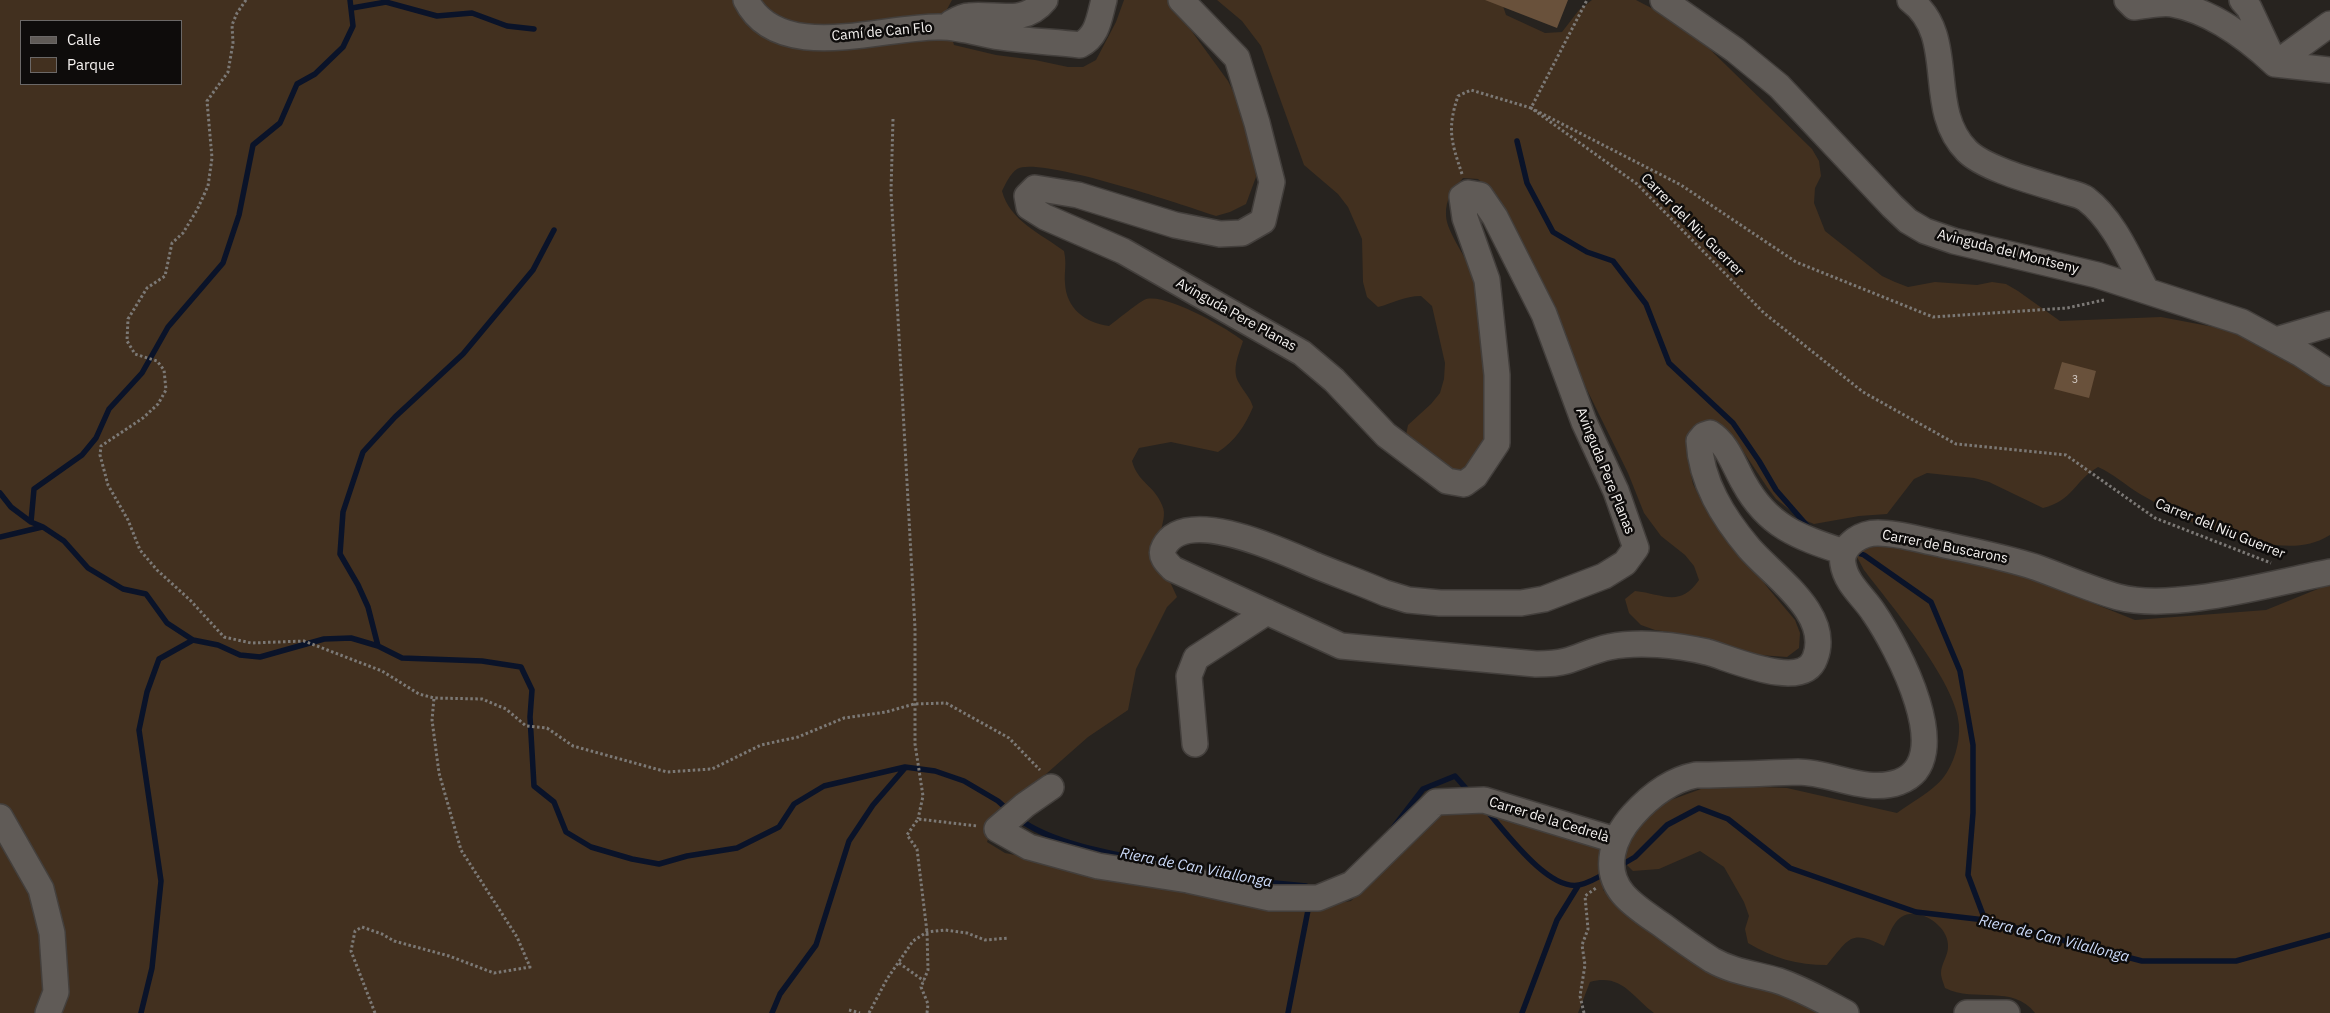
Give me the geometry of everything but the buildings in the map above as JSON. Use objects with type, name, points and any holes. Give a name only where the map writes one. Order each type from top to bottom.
[{"type":"street","name":"Camí de Can Flo","points":[[746,0],[764,22],[781,31],[801,36],[832,38],[941,27]]},
{"type":"street","points":[[941,27],[968,16],[1012,18],[1035,10],[1045,0]]},
{"type":"street","points":[[941,27],[1010,38],[1080,45],[1090,40],[1096,28],[1104,0]]},
{"type":"street","name":"Avinguda Pere Planas","points":[[1181,0],[1237,58],[1257,123],[1272,182],[1263,222],[1242,233],[1220,234],[1175,225],[1078,195],[1035,188],[1027,196],[1029,207],[1052,220],[1124,251],[1302,353],[1334,380],[1386,435],[1447,481],[1464,484],[1475,476],[1497,443],[1496,376],[1492,316],[1487,280],[1465,218],[1462,197],[1468,193],[1480,195],[1495,218],[1544,314],[1570,386],[1616,491],[1636,548],[1625,563],[1604,576],[1544,599],[1521,603],[1440,603],[1408,600],[1385,593],[1284,551],[1242,536],[1205,530],[1182,531],[1168,540],[1162,549],[1165,562],[1174,569],[1341,646],[1536,664],[1566,661],[1608,647],[1656,646],[1706,652],[1764,670],[1788,674],[1810,667],[1814,661],[1819,641],[1818,634],[1798,598],[1749,548],[1711,493],[1702,467],[1699,441],[1704,434],[1710,433],[1724,445],[1744,485],[1759,507],[1773,522],[1798,536],[1844,552]]},
{"type":"street","name":"Avinguda del Montseny","points":[[1663,0],[1679,9],[1735,50],[1779,86],[1908,221],[1925,231],[1954,241],[2097,275],[2242,322],[2330,373]]},
{"type":"street","points":[[1910,0],[1921,8],[1932,27],[1938,50],[1942,97],[1947,118],[1955,136],[1968,152],[1986,164],[2084,197],[2097,209],[2114,231],[2146,290]]},
{"type":"street","points":[[2127,0],[2134,7],[2171,4],[2206,14],[2255,45],[2275,64],[2330,70]]},
{"type":"street","points":[[2242,0],[2249,8],[2275,64]]},
{"type":"street","points":[[2275,64],[2330,24]]},
{"type":"street","points":[[2276,340],[2330,324]]},
{"type":"street","name":"Carrer de Buscarons","points":[[1844,552],[1853,542],[1868,534],[1895,535],[2011,559],[2098,590],[2136,601],[2161,601],[2225,594],[2330,572]]},
{"type":"street","points":[[1844,552],[1842,560],[1845,572],[1890,638],[1917,704],[1926,738],[1924,753],[1909,777],[1886,785],[1853,782],[1808,772],[1696,774],[1683,777],[1658,792],[1639,809],[1615,840],[1612,856],[1614,879],[1620,891],[1630,901],[1718,964],[1725,968],[1786,984],[1846,1013]]},
{"type":"street","points":[[1194,744],[1189,676],[1196,658],[1266,612]]},
{"type":"street","points":[[997,829],[1025,805],[1052,787]]},
{"type":"street","name":"Carrer de la Cedrelà","points":[[997,829],[1029,847],[1098,866],[1188,880],[1270,898],[1318,898],[1352,884],[1436,802],[1484,800],[1615,840]]},
{"type":"street","points":[[0,817],[41,889],[52,933],[56,992],[48,1013]]},
{"type":"street","points":[[1967,1013],[2007,1013]]},
{"type":"path","points":[[246,0],[237,13],[232,25],[233,43],[228,72],[207,101],[212,158],[208,186],[197,210],[183,233],[172,242],[165,276],[147,288],[128,319],[127,341],[135,354],[157,361],[164,370],[166,390],[158,404],[143,418],[101,446],[100,455],[108,485],[128,520],[140,550],[157,570],[190,600],[224,636],[251,643],[304,641],[382,671],[419,694],[434,698],[482,700],[506,710],[526,726],[547,728],[573,746],[667,772],[712,769],[761,745],[798,737],[844,718],[886,712],[914,704],[946,703],[1009,738],[1025,753],[1052,787]]},
{"type":"path","points":[[1468,193],[1451,141],[1451,117],[1458,96],[1471,90],[1530,108],[1587,0]]},
{"type":"path","name":"Carrer del Niu Guerrer","points":[[1530,108],[1681,186],[1796,262],[1933,317],[2067,308],[2111,298]]},
{"type":"path","name":"Carrer del Niu Guerrer","points":[[1530,108],[1637,184],[1764,313],[1863,392],[1956,444],[2066,455],[2155,518],[2275,564]]},
{"type":"path","points":[[893,120],[891,190],[914,628],[915,744],[923,796],[918,819],[907,835],[917,848],[927,932],[928,970],[921,988],[928,1004],[927,1013]]},
{"type":"path","points":[[375,1013],[351,951],[355,931],[362,927],[382,934],[394,941],[449,956],[494,974],[530,967],[517,937],[461,850],[439,773],[432,720],[434,698]]},
{"type":"path","points":[[918,819],[997,829]]},
{"type":"path","points":[[1584,1013],[1580,996],[1585,965],[1582,945],[1588,929],[1585,896],[1614,879]]},
{"type":"path","points":[[869,1013],[887,979],[912,941],[927,932],[944,930],[967,933],[985,940],[1009,938]]},
{"type":"path","points":[[899,963],[924,982]]},
{"type":"path","points":[[849,1010],[860,1013]]},
{"type":"green space","points":[[0,0],[952,0],[945,13],[954,45],[996,55],[1068,67],[1083,67],[1096,60],[1116,22],[1124,0],[1172,0],[1185,22],[1228,81],[1241,107],[1255,163],[1256,177],[1246,204],[1216,216],[1114,184],[1053,169],[1031,167],[1017,169],[1008,179],[1002,191],[1012,210],[1027,226],[1064,251],[1066,292],[1073,307],[1085,318],[1092,322],[1109,326],[1144,300],[1153,299],[1165,301],[1194,312],[1243,341],[1236,362],[1236,373],[1239,383],[1249,397],[1253,407],[1247,421],[1239,432],[1230,443],[1218,452],[1171,442],[1139,448],[1132,461],[1138,474],[1159,498],[1163,509],[1164,516],[1161,531],[1162,574],[1171,584],[1177,597],[1167,607],[1136,669],[1128,710],[1088,737],[995,819],[987,842],[1005,853],[1142,880],[1319,906],[1351,901],[1441,810],[1481,806],[1600,840],[1604,874],[1603,890],[1658,933],[1734,981],[1794,999],[1825,1013],[1654,1013],[1626,988],[1610,981],[1601,980],[1590,982],[1578,1013],[0,1013]]},
{"type":"green space","points":[[1217,0],[1501,0],[1506,15],[1545,33],[1562,32],[1579,10],[1592,0],[1636,0],[1686,26],[1812,149],[1819,161],[1821,176],[1815,188],[1814,203],[1825,231],[1882,276],[1908,287],[1935,282],[1977,285],[1992,282],[2006,284],[2060,321],[2161,317],[2219,328],[2246,337],[2330,386],[2330,535],[2310,544],[2296,546],[2256,543],[2238,539],[2189,521],[2140,494],[2098,467],[2090,472],[2068,495],[2053,505],[2043,508],[1989,482],[1974,478],[1927,473],[1914,479],[1887,514],[1859,516],[1814,524],[1800,518],[1776,499],[1733,436],[1722,426],[1707,421],[1692,428],[1686,441],[1693,484],[1700,498],[1768,588],[1795,620],[1800,633],[1799,648],[1787,657],[1759,655],[1702,637],[1655,630],[1641,625],[1629,613],[1625,599],[1635,591],[1678,597],[1692,589],[1699,580],[1694,566],[1685,555],[1661,536],[1644,513],[1628,473],[1557,329],[1499,198],[1478,179],[1463,178],[1448,200],[1446,210],[1447,222],[1473,275],[1480,303],[1483,323],[1488,443],[1468,468],[1455,471],[1405,440],[1408,425],[1440,393],[1444,379],[1445,363],[1432,306],[1421,296],[1415,296],[1378,307],[1367,297],[1363,282],[1362,239],[1348,207],[1338,194],[1304,165],[1261,46],[1242,21]]},
{"type":"green space","points":[[1873,537],[2005,568],[2135,620],[2266,610],[2330,584],[2330,1013],[2035,1013],[2026,1004],[2016,999],[2005,996],[1969,994],[1945,988],[1941,973],[1948,950],[1946,935],[1933,921],[1916,914],[1903,916],[1895,923],[1884,946],[1864,938],[1851,939],[1827,965],[1795,962],[1776,957],[1748,943],[1745,929],[1749,916],[1744,902],[1724,867],[1700,851],[1659,869],[1633,871],[1621,859],[1627,836],[1657,805],[1712,785],[1787,788],[1897,813],[1939,783],[1943,778],[1953,760],[1957,746],[1959,725],[1955,708],[1935,666],[1864,570],[1857,557],[1861,543]]},
{"type":"waterway","points":[[31,522],[34,489],[82,455],[96,438],[109,409],[142,373],[168,327],[223,263],[239,215],[253,145],[280,123],[297,84],[315,74],[343,47],[353,26],[350,0]]},
{"type":"waterway","points":[[352,8],[386,2],[437,16],[472,13],[507,26],[534,29]]},
{"type":"waterway","points":[[1517,141],[1527,183],[1553,232],[1587,252],[1613,261],[1646,304],[1669,363],[1733,423],[1776,490],[1810,529]]},
{"type":"waterway","points":[[378,646],[368,607],[340,554],[343,512],[363,452],[395,417],[463,354],[533,270],[554,230]]},
{"type":"waterway","points":[[0,493],[11,507],[31,522],[43,527],[64,541],[88,568],[123,589],[146,594],[167,623],[193,640],[218,645],[240,655],[260,657],[324,639],[351,638],[378,646],[402,658],[482,661],[521,667],[532,690],[530,717],[534,786],[554,802],[566,832],[591,847],[632,859],[659,864],[687,856],[737,848],[779,827],[794,804],[824,786],[905,767],[935,771],[964,781],[998,801],[1009,811]]},
{"type":"waterway","points":[[0,537],[42,527]]},
{"type":"waterway","points":[[1855,552],[1864,555],[1931,602],[1960,671],[1973,745],[1973,813],[1968,875],[1985,920]]},
{"type":"waterway","points":[[141,1013],[152,968],[161,881],[139,730],[147,692],[159,659],[193,640]]},
{"type":"waterway","points":[[772,1013],[780,994],[816,945],[849,841],[873,805],[905,768]]},
{"type":"waterway","name":"Riera de Can Vilallonga","points":[[1393,828],[1423,789],[1455,776],[1471,794]]},
{"type":"waterway","name":"Riera de Can Vilallonga","points":[[1618,867],[1635,857],[1667,825],[1699,808],[1728,819],[1790,868],[1916,912],[1985,920],[2142,961],[2236,961],[2330,935]]},
{"type":"waterway","name":"Riera de Can Vilallonga","points":[[1486,810],[1528,858],[1554,879],[1567,884],[1579,885],[1607,872]]},
{"type":"waterway","name":"Riera de Can Vilallonga","points":[[1018,818],[1053,837],[1075,844],[1185,867]]},
{"type":"waterway","name":"Riera de Can Vilallonga","points":[[1221,875],[1254,881],[1306,886]]},
{"type":"waterway","points":[[1522,1013],[1557,920],[1578,886]]},
{"type":"waterway","points":[[1288,1013],[1309,905]]}]
